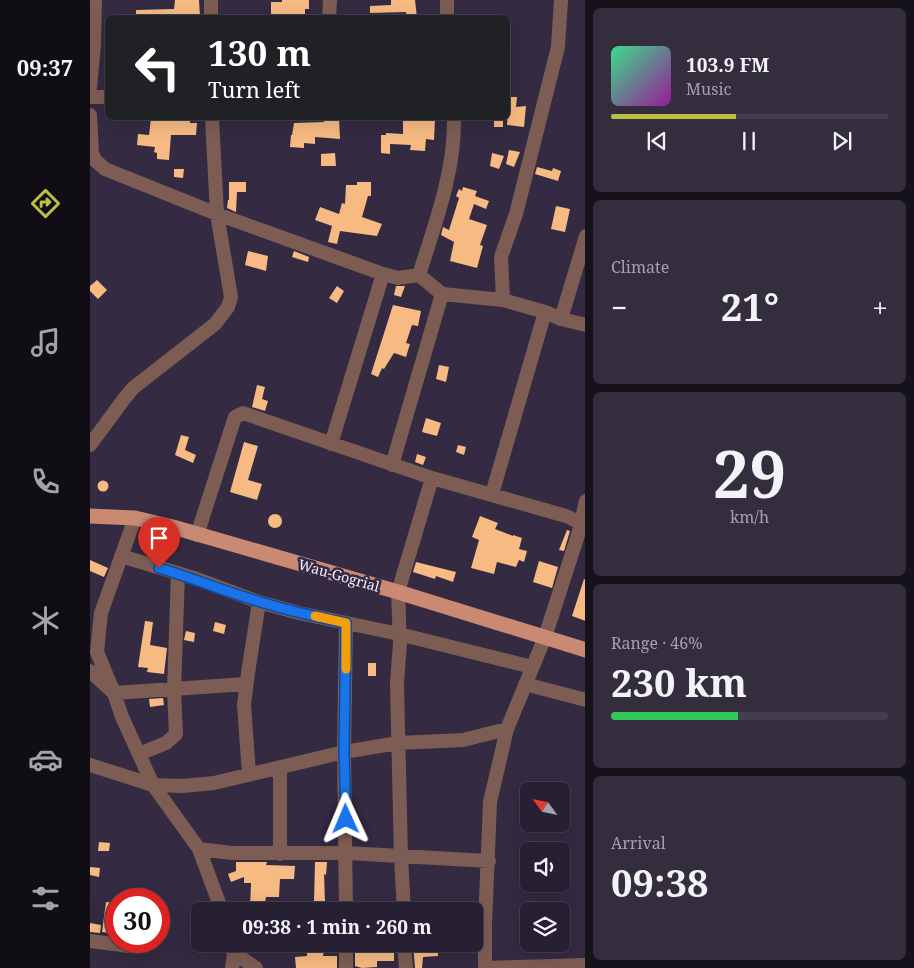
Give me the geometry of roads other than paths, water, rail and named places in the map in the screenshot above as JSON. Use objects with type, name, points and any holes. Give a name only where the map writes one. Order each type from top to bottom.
[{"type":"main road","name":"Wau-Gogrial","points":[[90,516],[135,518],[197,534],[398,592],[585,650]]},
{"type":"street","points":[[90,87],[94,45],[95,0]]},
{"type":"street","points":[[211,0],[211,15]]},
{"type":"street","points":[[329,15],[330,0]]},
{"type":"street","points":[[447,0],[447,15]]},
{"type":"street","points":[[504,300],[501,258],[516,214],[558,47],[561,0]]},
{"type":"street","points":[[90,97],[105,97]]},
{"type":"street","points":[[90,115],[92,154],[96,161],[105,169],[217,214],[383,274],[398,278],[419,275],[442,294],[504,300],[585,325]]},
{"type":"street","points":[[90,445],[133,388],[215,324],[228,307],[231,297],[217,214],[212,120]]},
{"type":"street","points":[[419,275],[446,187],[453,152],[454,120]]},
{"type":"street","points":[[562,319],[585,236]]},
{"type":"street","points":[[332,444],[383,274]]},
{"type":"street","points":[[392,465],[442,294]]},
{"type":"street","points":[[492,494],[545,312]]},
{"type":"street","points":[[197,534],[235,418],[238,414],[243,413],[392,465],[566,516],[581,523]]},
{"type":"street","points":[[404,902],[398,743],[398,592],[432,478]]},
{"type":"street","points":[[483,903],[489,862],[490,802],[507,729],[545,637],[581,523],[585,501]]},
{"type":"street","points":[[135,518],[101,613],[97,652],[122,717],[153,785],[199,849],[219,902]]},
{"type":"street","points":[[120,556],[178,573],[259,602],[299,613],[399,634],[532,667]]},
{"type":"street","points":[[138,754],[166,743],[176,734],[174,690],[178,573]]},
{"type":"street","points":[[249,774],[244,705],[259,602]]},
{"type":"street","points":[[346,623],[344,752],[347,853],[346,902]]},
{"type":"street","points":[[90,671],[114,693],[246,684]]},
{"type":"street","points":[[526,684],[585,700]]},
{"type":"street","points":[[90,765],[153,785],[183,786],[214,782],[344,752],[398,743],[463,740],[507,729]]},
{"type":"street","points":[[280,768],[280,854]]},
{"type":"street","points":[[199,849],[280,854],[347,853],[489,862]]},
{"type":"street","points":[[90,941],[105,943]]},
{"type":"street","points":[[483,950],[485,968],[585,965]]},
{"type":"street","points":[[232,952],[232,968]]},
{"type":"street","points":[[237,952],[256,968]]},
{"type":"street","points":[[346,952],[346,968]]},
{"type":"street","points":[[405,952],[406,968]]}]
